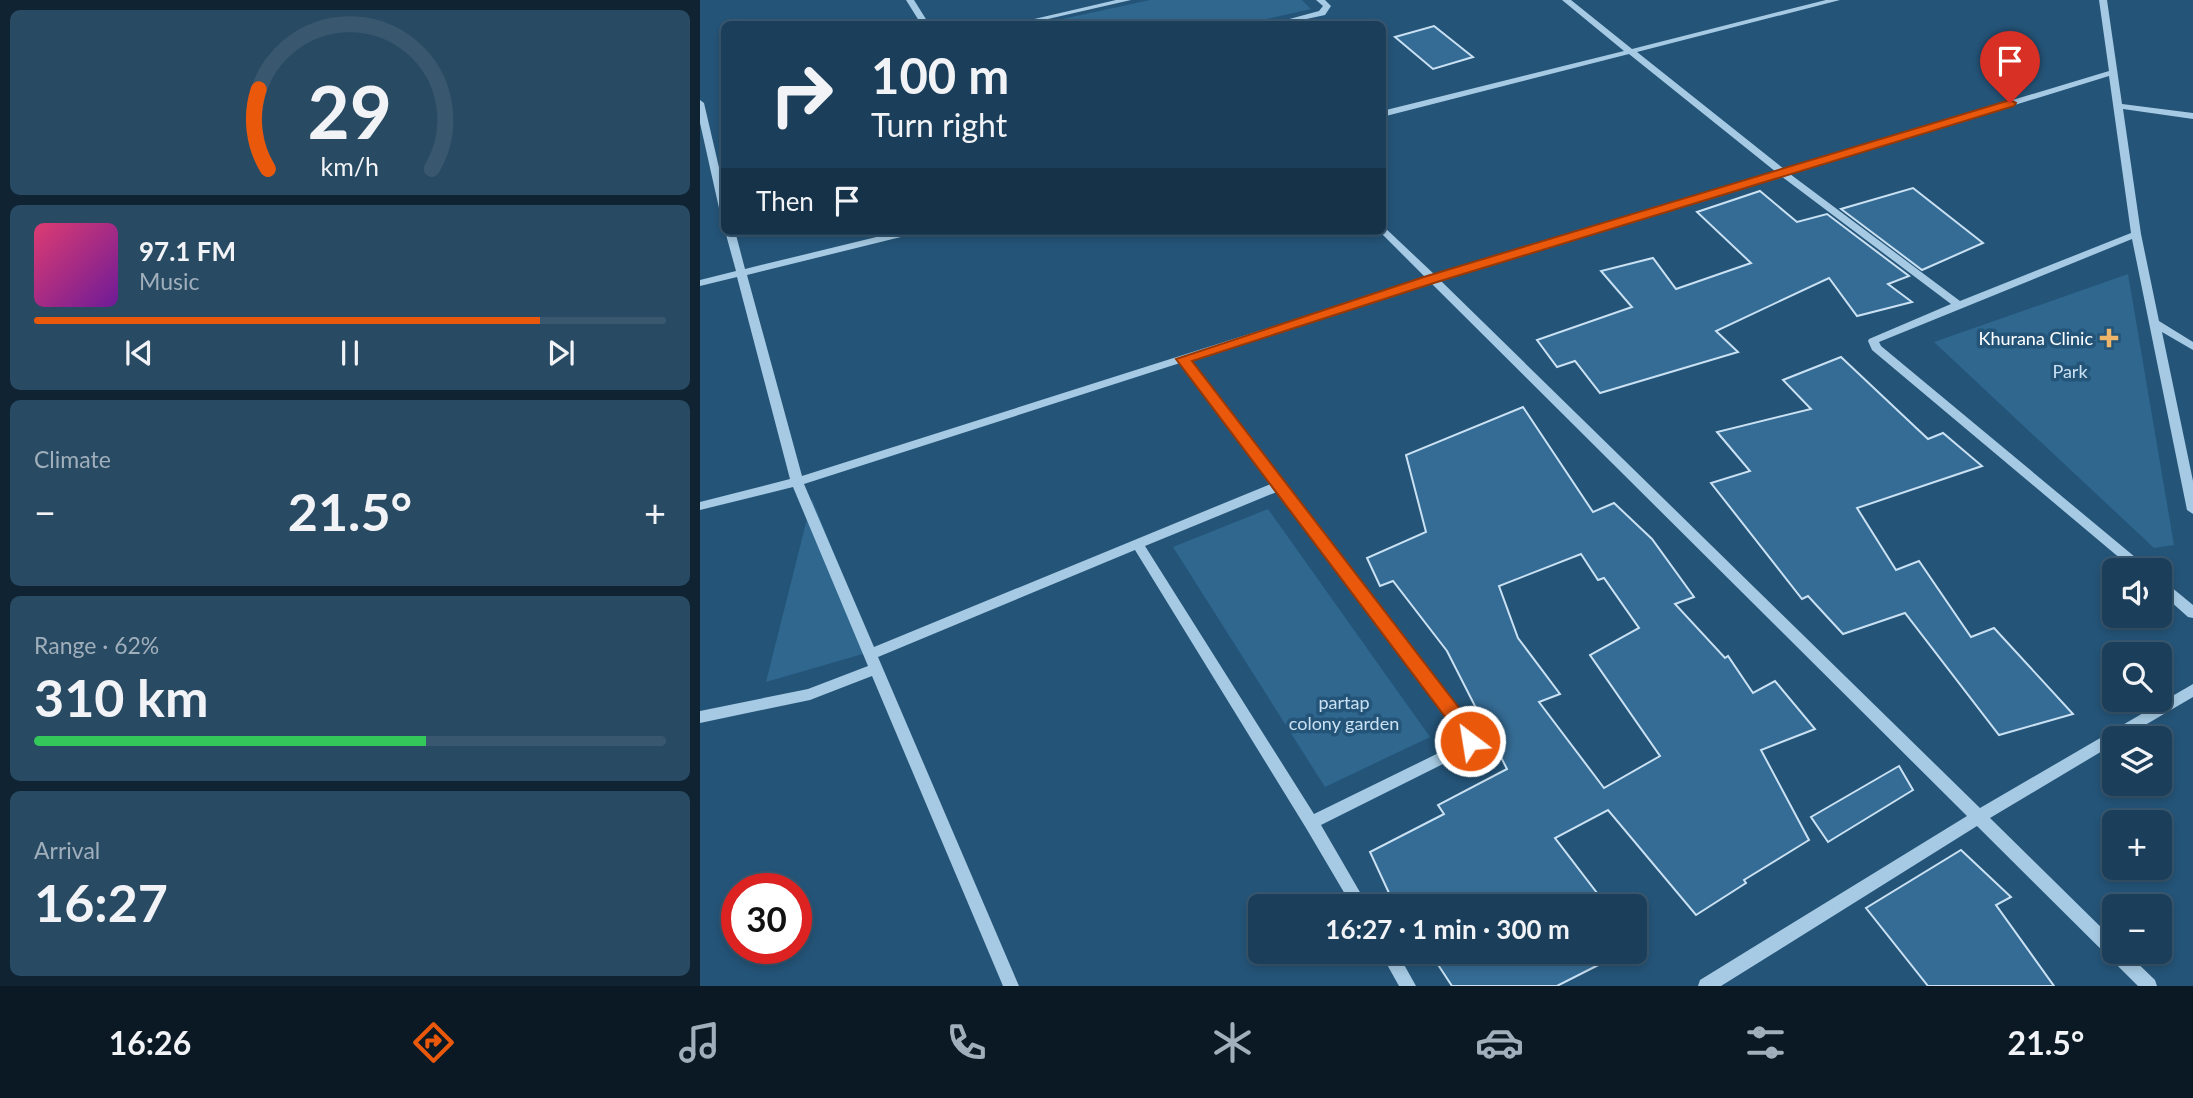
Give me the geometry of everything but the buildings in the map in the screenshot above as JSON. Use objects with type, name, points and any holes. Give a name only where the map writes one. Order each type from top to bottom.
[{"type":"street","points":[[911,0],[923,21]]},
{"type":"street","points":[[1031,21],[1127,0]]},
{"type":"street","points":[[1288,21],[1322,13],[1327,6],[1320,0]]},
{"type":"street","points":[[1566,0],[1782,172],[1959,305]]},
{"type":"street","points":[[1386,113],[1836,0]]},
{"type":"street","points":[[2104,0],[2136,234],[2193,510]]},
{"type":"street","points":[[700,506],[797,482],[1432,279],[2112,73]]},
{"type":"street","points":[[700,103],[721,196]]},
{"type":"street","points":[[2117,106],[2193,116]]},
{"type":"street","points":[[1386,232],[1980,816],[2102,940]]},
{"type":"street","points":[[2129,558],[1876,348],[1873,341],[2136,234]]},
{"type":"street","points":[[731,235],[797,482],[1011,986]]},
{"type":"street","points":[[700,284],[896,235]]},
{"type":"street","points":[[2153,322],[2193,347]]},
{"type":"street","points":[[1183,359],[1467,731],[1470,741],[1462,748],[1311,823]]},
{"type":"street","points":[[869,655],[1281,485]]},
{"type":"street","points":[[1138,545],[1353,894]]},
{"type":"street","points":[[2172,595],[2193,613]]},
{"type":"street","points":[[700,717],[810,694],[875,669]]},
{"type":"street","points":[[1706,986],[1980,816],[2193,690]]},
{"type":"street","points":[[1395,964],[1408,986]]},
{"type":"street","points":[[2126,964],[2149,986]]},
{"type":"green space","points":[[1150,0],[1302,0],[1311,9],[1258,21],[1053,21]]},
{"type":"green space","name":"Park","points":[[2128,274],[2174,545],[2154,548],[1934,342]]},
{"type":"green space","points":[[812,499],[873,651],[766,682]]},
{"type":"green space","name":"partap colony garden","points":[[1268,509],[1430,737],[1325,787],[1173,547]]},
{"type":"place","name":"Khurana Clinic","points":[[2109,338]]},
{"type":"route","points":[[1470,741],[1467,731],[1183,359],[1432,279],[2010,103]]}]
